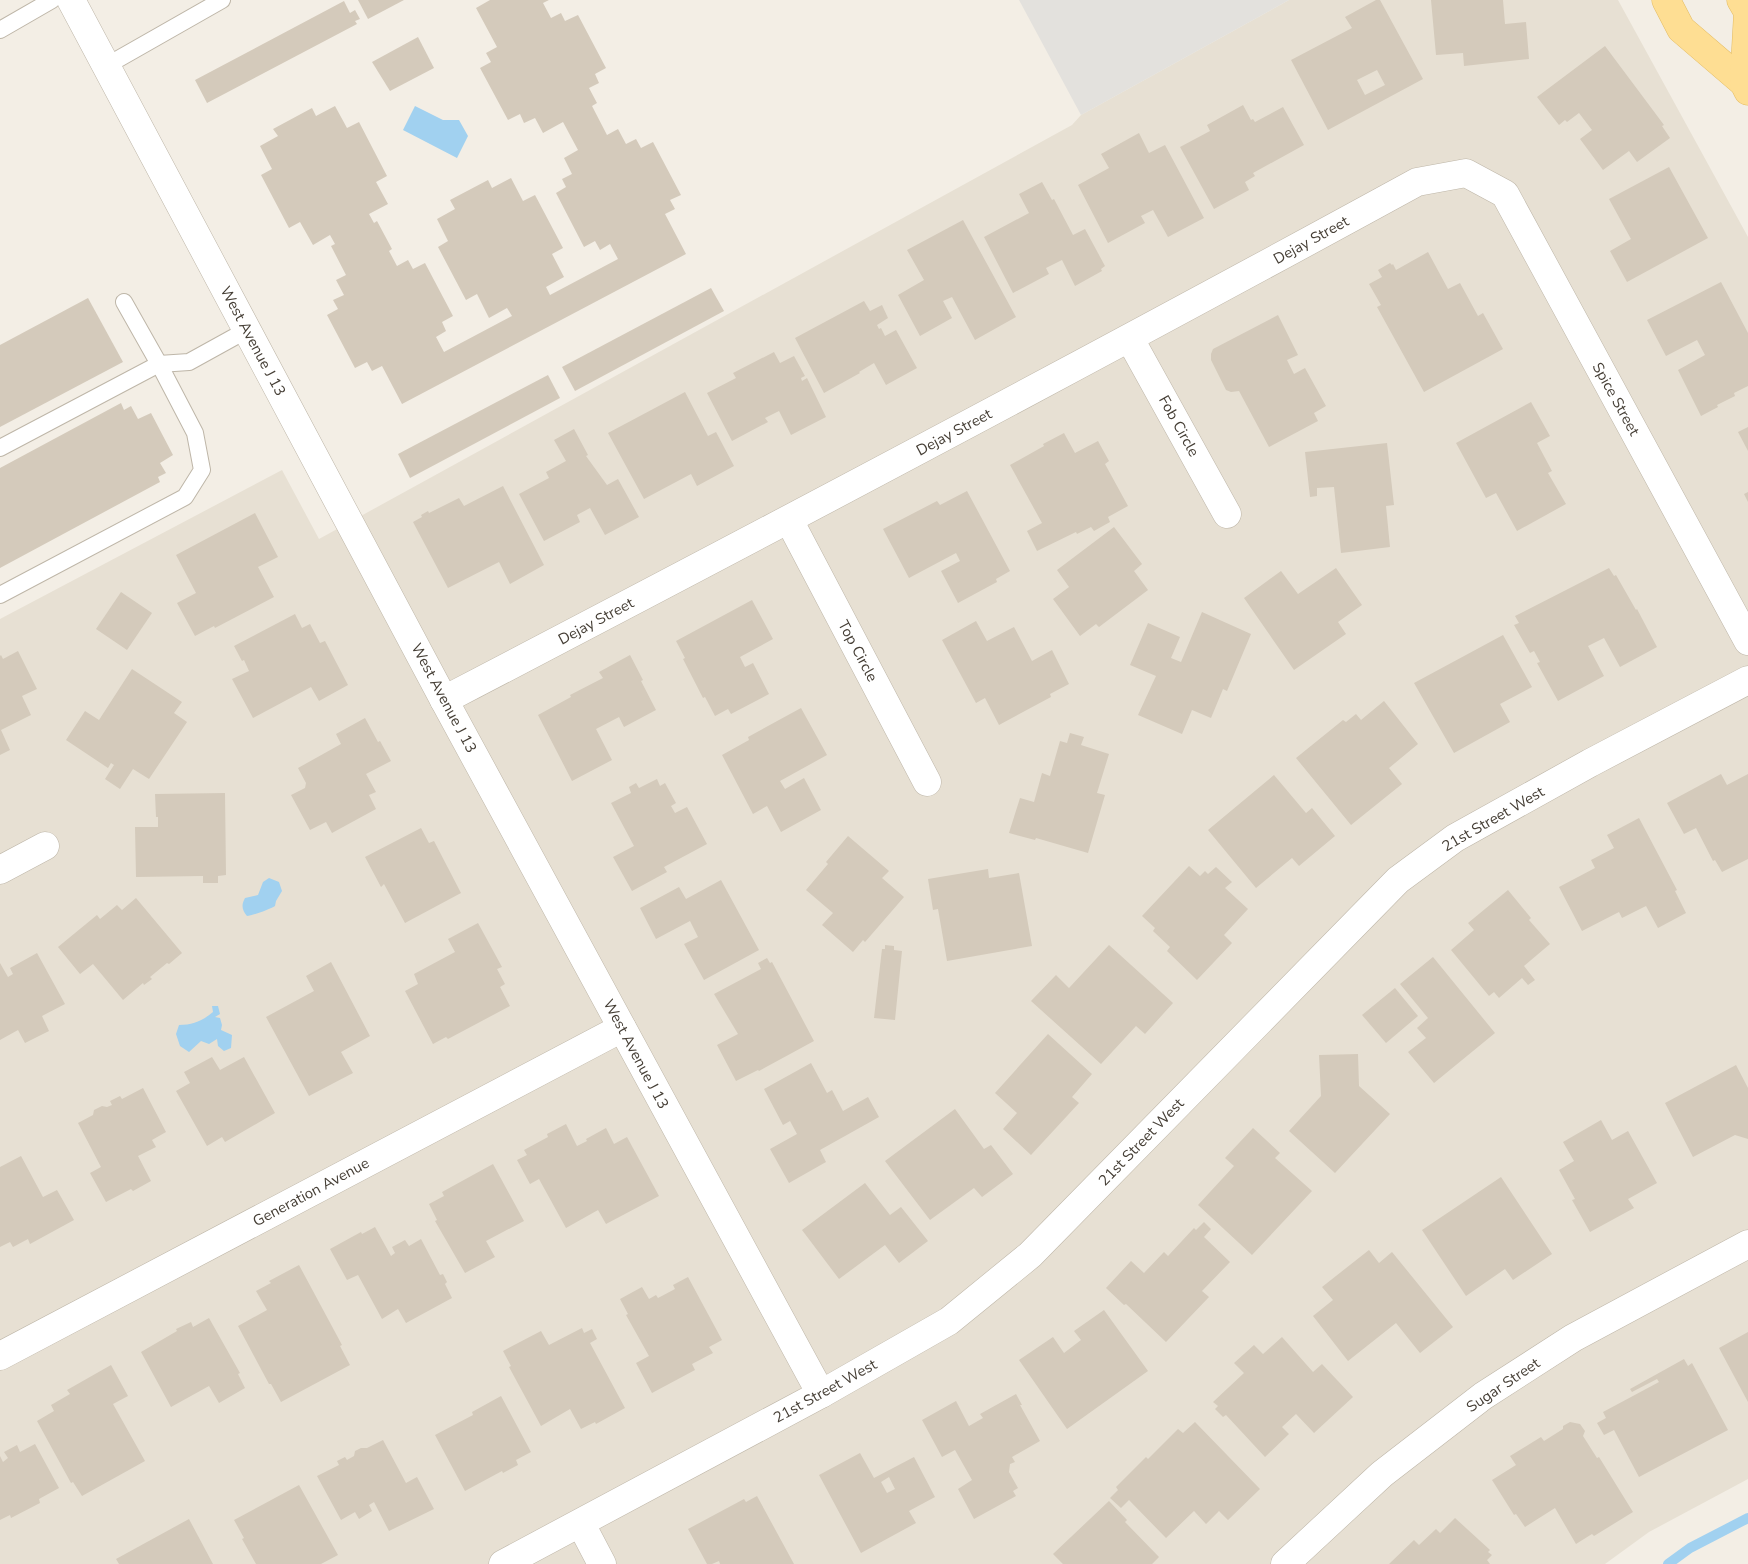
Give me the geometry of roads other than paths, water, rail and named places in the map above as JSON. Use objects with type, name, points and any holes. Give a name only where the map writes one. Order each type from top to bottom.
[{"type":"main road","points":[[1666,0],[1681,29],[1747,85]]},
{"type":"main road","points":[[1741,0],[1748,12],[1747,85]]},
{"type":"street","name":"West Avenue J 13","points":[[71,0],[444,700],[820,1394]]},
{"type":"street","name":"Dejay Street","points":[[444,700],[1130,339],[1417,182],[1466,173]]},
{"type":"street","name":"Spice Street","points":[[1466,173],[1505,194],[1748,641]]},
{"type":"street","name":"Fob Circle","points":[[1130,339],[1227,514]]},
{"type":"street","name":"Top Circle","points":[[789,520],[926,782]]},
{"type":"street","name":"21st Street West","points":[[503,1564],[581,1524],[820,1394],[949,1321],[1030,1255],[1398,880],[1454,838],[1590,763],[1748,680]]},
{"type":"street","points":[[0,870],[45,846]]},
{"type":"street","name":"Generation Avenue","points":[[0,1356],[622,1028]]},
{"type":"street","name":"Sugar Street","points":[[1285,1564],[1382,1474],[1483,1396],[1573,1338],[1748,1244]]},
{"type":"street","points":[[581,1524],[602,1564]]},
{"type":"lane","points":[[0,30],[52,0]]},
{"type":"lane","points":[[106,66],[222,0]]},
{"type":"lane","points":[[0,595],[185,497],[202,470],[195,433],[124,302]]},
{"type":"lane","points":[[0,448],[159,364],[189,362],[247,330]]},
{"type":"water","points":[[415,106],[443,120],[459,120],[468,136],[457,158],[403,130]]},
{"type":"water","points":[[269,878],[279,882],[282,891],[275,906],[247,916],[243,907],[245,898],[258,895],[263,882]]},
{"type":"water","points":[[212,1006],[218,1006],[220,1014],[215,1017],[220,1018],[221,1030],[232,1035],[231,1048],[224,1051],[218,1046],[217,1039],[209,1044],[201,1041],[189,1052],[180,1046],[176,1034],[179,1025],[197,1022],[205,1018],[213,1012]]},
{"type":"waterway","points":[[1668,1564],[1690,1548],[1748,1518]]}]
